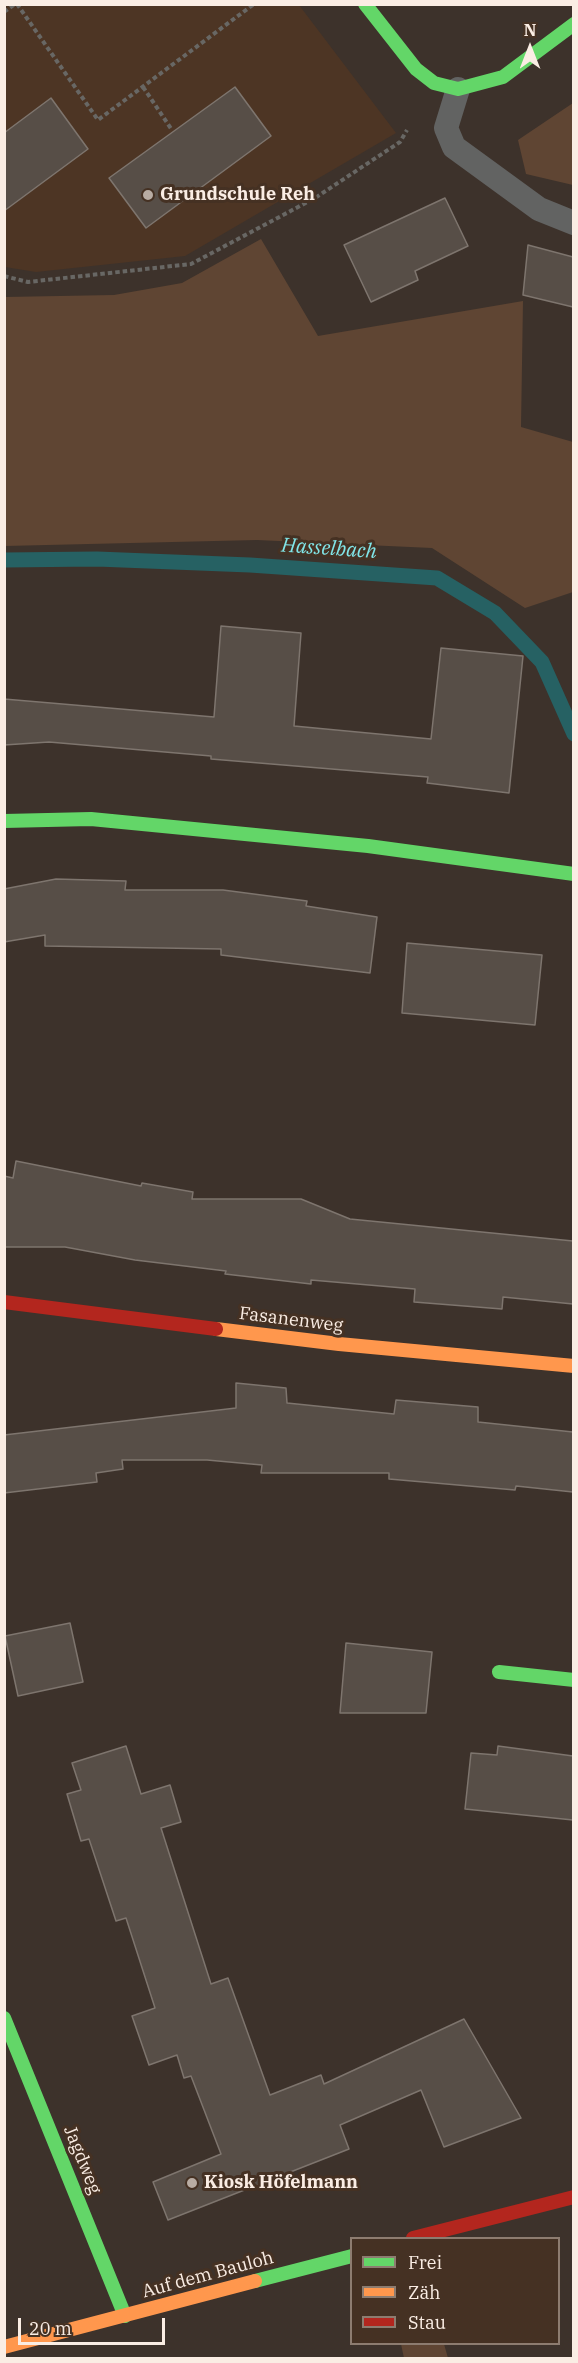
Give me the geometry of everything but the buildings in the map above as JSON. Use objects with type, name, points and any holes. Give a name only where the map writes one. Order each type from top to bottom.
[{"type":"street","points":[[365,4],[416,69],[434,83],[458,89],[504,77],[573,24]]},
{"type":"street","points":[[4,821],[91,819],[174,826],[368,846],[573,874]]},
{"type":"street","name":"Fasanenweg","points":[[4,1302],[339,1344],[573,1366]]},
{"type":"street","points":[[499,1672],[573,1680]]},
{"type":"street","name":"Jagdweg","points":[[4,2018],[125,2316]]},
{"type":"street","points":[[417,2237],[573,2197]]},
{"type":"street","name":"Auf dem Bauloh","points":[[4,2347],[350,2256]]},
{"type":"lane","points":[[458,89],[446,128],[454,147],[539,209],[573,223]]},
{"type":"path","points":[[4,12],[16,4],[98,120],[254,4]]},
{"type":"path","points":[[4,276],[28,282],[191,264],[315,198],[400,142],[434,83]]},
{"type":"path","points":[[143,87],[172,130]]},
{"type":"shaded area","name":"Grundschule Reh","points":[[4,5],[299,5],[396,133],[185,256],[36,272],[5,267]]},
{"type":"shaded area","points":[[573,103],[573,185],[526,174],[518,140]]},
{"type":"shaded area","points":[[261,239],[318,336],[523,301],[521,427],[573,442],[573,592],[525,608],[432,548],[257,540],[5,546],[5,297],[114,295],[182,283]]},
{"type":"shaded area","points":[[401,2345],[444,2345],[448,2358],[404,2358]]},
{"type":"waterway","name":"Hasselbach","points":[[4,560],[97,559],[250,565],[437,578],[495,613],[542,662],[574,734]]},
{"type":"traffic: fast","points":[[365,4],[416,69],[434,83],[458,89],[503,77],[574,24]]},
{"type":"traffic: fast","points":[[4,821],[91,819],[368,846],[574,874]]},
{"type":"traffic: fast","points":[[499,1672],[574,1680]]},
{"type":"traffic: fast","points":[[4,2018],[125,2316]]},
{"type":"traffic: fast","points":[[255,2281],[350,2257]]},
{"type":"traffic: slow","points":[[216,1329],[339,1344],[574,1366]]},
{"type":"traffic: slow","points":[[4,2347],[255,2281]]},
{"type":"traffic: jam","points":[[4,1302],[216,1329]]},
{"type":"traffic: jam","points":[[417,2237],[574,2197]]},
{"type":"place","name":"Grundschule Reh","points":[[148,195]]},
{"type":"place","name":"Kiosk Höfelmann","points":[[192,2183]]}]
